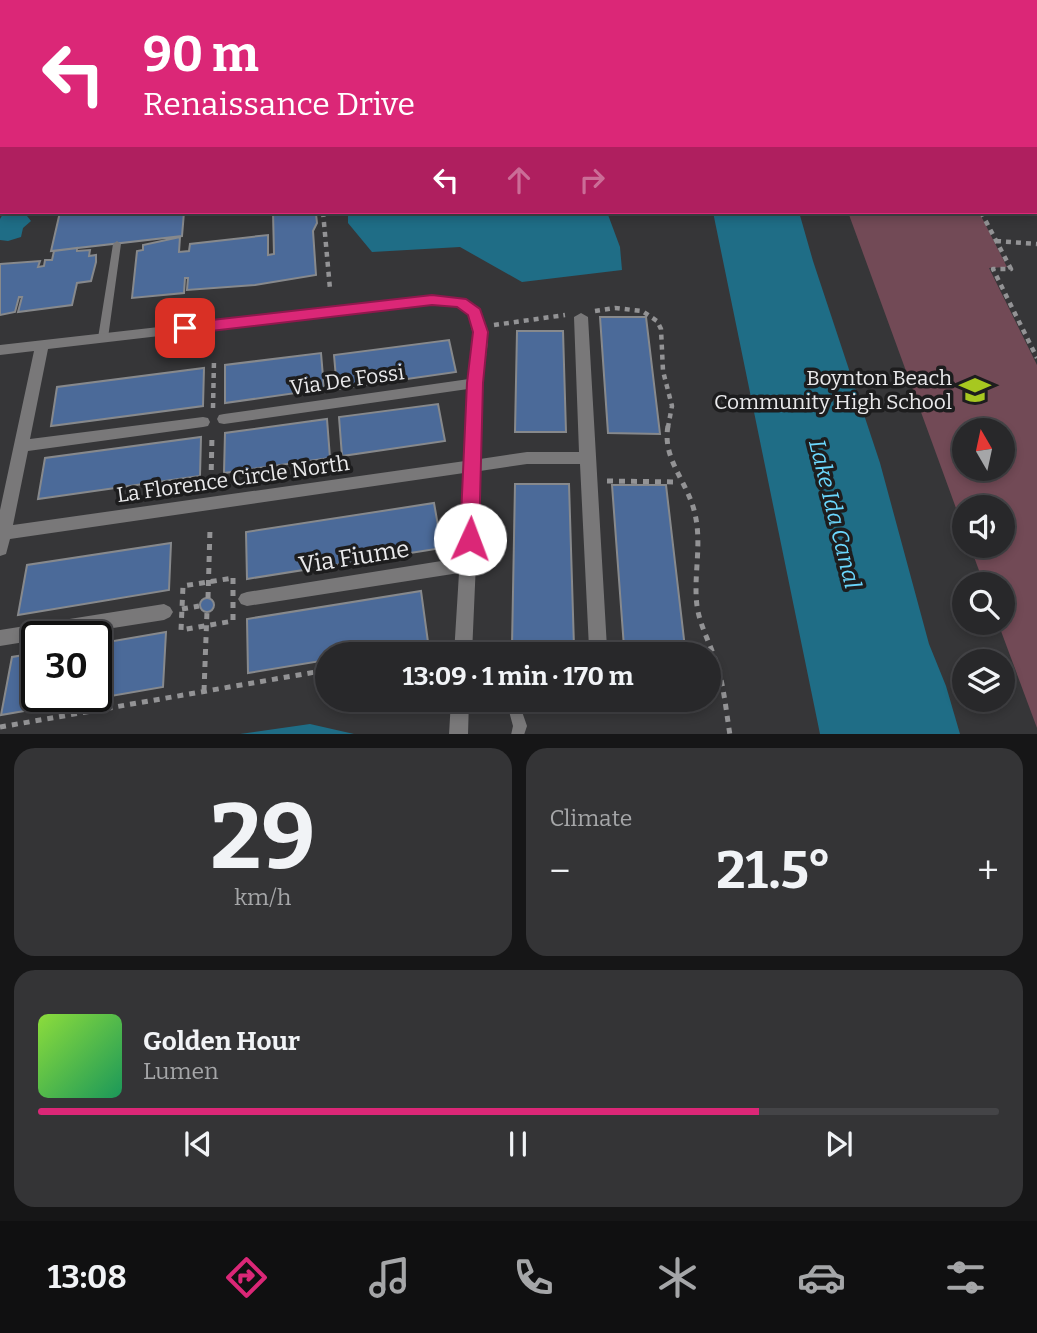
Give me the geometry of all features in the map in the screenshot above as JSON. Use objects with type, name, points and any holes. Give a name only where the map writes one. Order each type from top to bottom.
[{"type":"street","points":[[0,350],[432,300],[461,303],[475,313],[481,332],[475,383],[464,642]]},
{"type":"street","points":[[580,314],[598,642]]},
{"type":"street","points":[[1,539],[42,345]]},
{"type":"street","name":"Via De Fossi","points":[[224,419],[475,383]]},
{"type":"street","points":[[21,446],[203,422]]},
{"type":"street","name":"La Florence Circle North","points":[[1,539],[472,465],[527,458],[587,458]]},
{"type":"street","name":"Via Fiume","points":[[247,599],[469,564]]},
{"type":"street","points":[[0,638],[173,611]]},
{"type":"street","points":[[458,734],[459,712]]},
{"type":"lane","points":[[103,338],[117,244]]},
{"type":"lane","points":[[516,712],[520,726],[517,734]]},
{"type":"path","points":[[323,214],[330,289]]},
{"type":"path","points":[[982,214],[1011,269],[993,269],[1037,358]]},
{"type":"path","points":[[996,241],[1037,244]]},
{"type":"path","points":[[494,325],[615,308],[642,311],[657,321],[661,329],[663,371],[672,406],[666,439],[668,455],[694,510],[700,549],[697,604],[701,623],[717,664],[730,734]]},
{"type":"path","points":[[603,481],[679,482]]},
{"type":"path","points":[[208,598],[209,529]]},
{"type":"path","points":[[233,578],[233,621],[181,629],[173,611],[183,586],[233,578]]},
{"type":"path","points":[[173,611],[199,606]]},
{"type":"path","points":[[204,691],[207,611]]},
{"type":"path","points":[[0,727],[315,672]]},
{"type":"shaded area","name":"Boynton Beach Community High School","points":[[849,214],[980,214],[1007,267],[989,268],[1037,365],[1037,728],[1015,669],[1015,649],[1008,649],[1002,635],[1015,635],[1015,572],[980,572],[974,558],[1015,558],[1015,495],[952,495],[952,497]]},
{"type":"water","points":[[3,214],[28,214],[31,221],[23,228],[21,237],[8,241],[0,240],[0,219]]},
{"type":"water","points":[[348,214],[608,214],[620,247],[622,270],[522,282],[460,247],[372,252],[348,223]]},
{"type":"water","name":"Lake Ida Canal","points":[[713,214],[800,214],[880,463],[929,644],[946,686],[960,734],[820,734]]},
{"type":"water","points":[[310,724],[354,734],[240,734]]},
{"type":"building","points":[[60,214],[184,214],[182,236],[51,251]]},
{"type":"building","points":[[273,214],[316,214],[317,223],[313,231],[316,275],[255,285],[187,290],[188,278],[185,278],[184,293],[132,298],[137,251],[143,250],[143,245],[180,237],[179,252],[189,251],[190,244],[268,235],[268,255],[274,254]]},
{"type":"building","points":[[77,248],[77,251],[90,250],[89,256],[96,255],[96,262],[91,281],[77,283],[72,305],[18,312],[22,297],[19,297],[15,312],[0,315],[0,264],[40,261],[38,267],[44,266],[45,260],[52,260],[54,251]]},
{"type":"building","points":[[600,317],[646,317],[660,434],[608,433]]},
{"type":"building","points":[[517,331],[563,331],[566,432],[515,432]]},
{"type":"building","points":[[449,340],[456,372],[337,389],[334,355]]},
{"type":"building","points":[[321,353],[324,389],[225,403],[225,365]]},
{"type":"building","points":[[204,368],[203,406],[51,426],[57,387]]},
{"type":"building","points":[[438,404],[445,441],[342,456],[339,417]]},
{"type":"building","points":[[327,419],[330,458],[224,473],[225,433]]},
{"type":"building","points":[[201,437],[200,476],[38,499],[45,458]]},
{"type":"building","points":[[515,484],[569,484],[574,642],[512,642]]},
{"type":"building","points":[[612,485],[666,485],[684,642],[624,642]]},
{"type":"building","points":[[434,503],[442,548],[247,579],[246,532]]},
{"type":"building","points":[[171,543],[169,590],[18,615],[27,565]]},
{"type":"building","points":[[421,591],[428,642],[315,642],[315,662],[248,673],[247,619]]},
{"type":"building","points":[[204,598],[210,598],[214,605],[210,612],[204,612],[200,608],[200,602]]},
{"type":"building","points":[[166,632],[163,687],[112,696],[112,641]]},
{"type":"building","points":[[21,656],[21,712],[1,715],[12,657]]},
{"type":"place","name":"Boynton Beach Community High School","points":[[975,390]]},
{"type":"route","points":[[185,328],[432,300],[461,303],[475,313],[481,332],[475,383],[470,539]]}]
